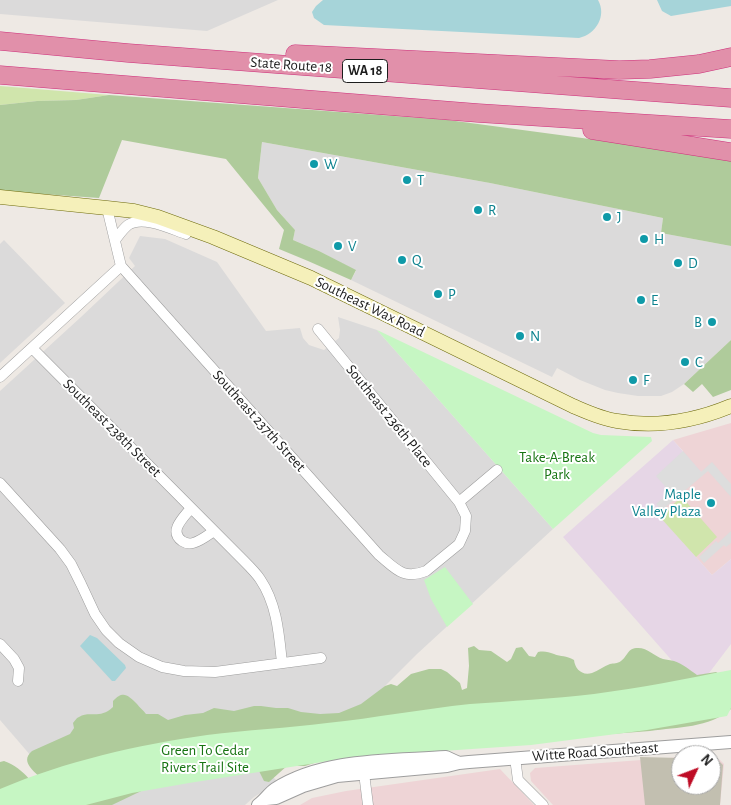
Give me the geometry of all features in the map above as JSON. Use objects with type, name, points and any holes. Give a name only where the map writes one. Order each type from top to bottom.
[{"type":"highway","name":"State Route 18","points":[[0,41],[128,53],[731,98]]},
{"type":"highway","points":[[128,53],[256,52],[619,70],[699,64],[731,57]]},
{"type":"highway","name":"WA 18","points":[[0,75],[478,112],[731,129]]},
{"type":"highway","points":[[478,112],[731,152]]},
{"type":"main road","name":"Southeast Wax Road","points":[[0,196],[134,211],[158,216],[311,278],[590,414],[616,421],[660,424],[698,418],[731,406]]},
{"type":"street","name":"Southeast 237th Street","points":[[106,208],[121,266],[379,555],[400,572],[410,575],[426,571],[460,544],[466,531],[466,516],[459,502]]},
{"type":"street","points":[[115,240],[129,225],[146,221],[187,234],[204,234]]},
{"type":"street","points":[[0,378],[121,266]]},
{"type":"street","name":"Southeast 236th Place","points":[[318,329],[459,502]]},
{"type":"street","name":"Southeast 238th Street","points":[[32,348],[260,579],[271,600],[278,626],[282,663]]},
{"type":"street","points":[[459,502],[496,470]]},
{"type":"street","points":[[0,483],[60,549],[74,571],[95,614],[106,630],[139,657],[162,667],[184,671],[216,672],[321,658]]},
{"type":"street","points":[[192,508],[176,530],[180,540],[186,543],[193,543],[214,531]]},
{"type":"street","points":[[0,644],[14,659],[19,668],[18,681]]},
{"type":"street","name":"Witte Road Southeast","points":[[262,802],[303,786],[337,776],[515,758],[731,742]]},
{"type":"street","name":"Witte Road Southeast","points":[[262,802],[272,791],[284,784],[321,770],[360,763],[416,759],[446,758],[460,763]]},
{"type":"street","points":[[515,758],[518,780],[543,805]]},
{"type":"street","points":[[368,805],[364,773],[376,767],[409,764],[416,759]]},
{"type":"shaded area","points":[[0,0],[278,0],[207,31],[0,14]]},
{"type":"shaded area","points":[[262,142],[490,183],[663,218],[661,233],[731,246],[731,340],[684,384],[672,392],[661,396],[638,396],[605,390],[557,368],[552,377],[351,280],[356,271],[319,251],[293,240],[295,230],[277,210],[258,178]]},
{"type":"shaded area","points":[[140,236],[165,239],[217,262],[266,331],[300,328],[303,338],[309,345],[324,350],[339,338],[338,317],[377,330],[553,529],[417,654],[356,715],[38,764],[0,720],[0,391],[135,266],[129,258]]},
{"type":"shaded area","points":[[4,240],[65,303],[0,363],[0,244]]},
{"type":"shaded area","points":[[731,423],[731,559],[712,575],[659,516],[683,451],[673,440]]},
{"type":"shaded area","points":[[673,440],[703,474],[662,510],[660,516],[712,575],[731,559],[731,644],[697,689],[563,537]]},
{"type":"shaded area","points":[[683,451],[701,472],[712,462],[731,484],[731,497],[708,471],[662,510],[656,504],[670,492],[656,476]]},
{"type":"shaded area","points":[[731,531],[731,543],[726,547],[724,545],[704,563],[699,557],[716,541],[718,543]]},
{"type":"shaded area","points":[[247,751],[278,782],[245,805],[83,805]]},
{"type":"shaded area","points":[[640,757],[671,758],[671,795],[721,795],[720,805],[645,805]]},
{"type":"shaded area","points":[[671,758],[671,795],[721,795],[720,805],[553,805],[531,781],[530,773],[535,768]]},
{"type":"shaded area","points":[[721,761],[724,764],[721,795]]},
{"type":"shaded area","points":[[721,763],[723,765],[721,792]]},
{"type":"shaded area","points":[[500,769],[534,805],[300,805],[312,798],[346,791]]},
{"type":"green space","points":[[0,86],[109,95],[76,100],[37,101],[0,105]]},
{"type":"green space","points":[[109,95],[448,120],[731,158],[731,246],[661,233],[663,218],[490,183],[262,142],[258,178],[277,210],[295,230],[293,240],[356,270],[351,280],[279,249],[284,230],[226,159],[122,140],[99,198],[0,191],[0,105],[37,101],[76,100]]},
{"type":"green space","name":"Take-A-Break Park","points":[[377,330],[593,433],[651,437],[652,441],[553,529]]},
{"type":"green space","points":[[731,340],[731,390],[713,397],[702,384],[693,392],[684,384]]},
{"type":"green space","points":[[682,497],[717,537],[696,557],[659,516]]},
{"type":"green space","points":[[445,567],[473,604],[447,627],[431,599],[424,580]]},
{"type":"green space","points":[[474,646],[479,650],[491,651],[507,662],[511,659],[516,648],[522,647],[529,656],[535,657],[538,652],[548,652],[571,658],[580,671],[585,674],[620,662],[632,649],[642,648],[663,659],[680,664],[697,675],[716,672],[726,678],[731,684],[731,709],[713,720],[682,727],[364,753],[305,766],[293,764],[288,765],[269,782],[264,781],[256,765],[158,783],[112,805],[56,805],[45,783],[28,764],[28,755],[32,751],[70,734],[74,728],[73,723],[78,717],[108,711],[113,707],[113,701],[123,695],[131,698],[146,714],[158,714],[168,720],[185,715],[203,713],[214,708],[234,711],[254,706],[288,708],[301,712],[320,714],[339,713],[361,704],[385,686],[391,684],[397,686],[411,674],[429,669],[441,669],[447,672],[460,683],[462,690],[467,688],[468,648]]},
{"type":"green space","name":"Green To Cedar Rivers Trail Site","points":[[731,670],[731,708],[727,716],[647,730],[531,745],[354,757],[132,793],[86,805],[0,805],[0,789],[25,779],[76,762],[154,744],[207,735],[345,721],[434,708],[594,694]]},
{"type":"green space","points":[[4,761],[18,768],[35,785],[49,805],[0,805],[0,762]]},
{"type":"water","points":[[323,0],[598,0],[601,12],[595,28],[590,33],[579,38],[324,25],[314,18],[312,12]]},
{"type":"water","points":[[657,0],[731,0],[731,6],[671,16],[662,11]]},
{"type":"water","points":[[90,635],[97,638],[125,665],[126,668],[115,681],[112,681],[80,646]]},
{"type":"place","name":"W","points":[[314,164]]},
{"type":"place","name":"T","points":[[407,180]]},
{"type":"place","name":"R","points":[[478,210]]},
{"type":"place","name":"J","points":[[607,217]]},
{"type":"place","name":"H","points":[[644,239]]},
{"type":"place","name":"V","points":[[338,246]]},
{"type":"place","name":"Q","points":[[402,260]]},
{"type":"place","name":"D","points":[[678,263]]},
{"type":"place","name":"P","points":[[438,294]]},
{"type":"place","name":"E","points":[[641,300]]},
{"type":"place","name":"B","points":[[712,322]]},
{"type":"place","name":"N","points":[[520,336]]},
{"type":"place","name":"C","points":[[685,362]]},
{"type":"place","name":"F","points":[[633,380]]},
{"type":"place","name":"Maple Valley Plaza","points":[[711,503]]}]
